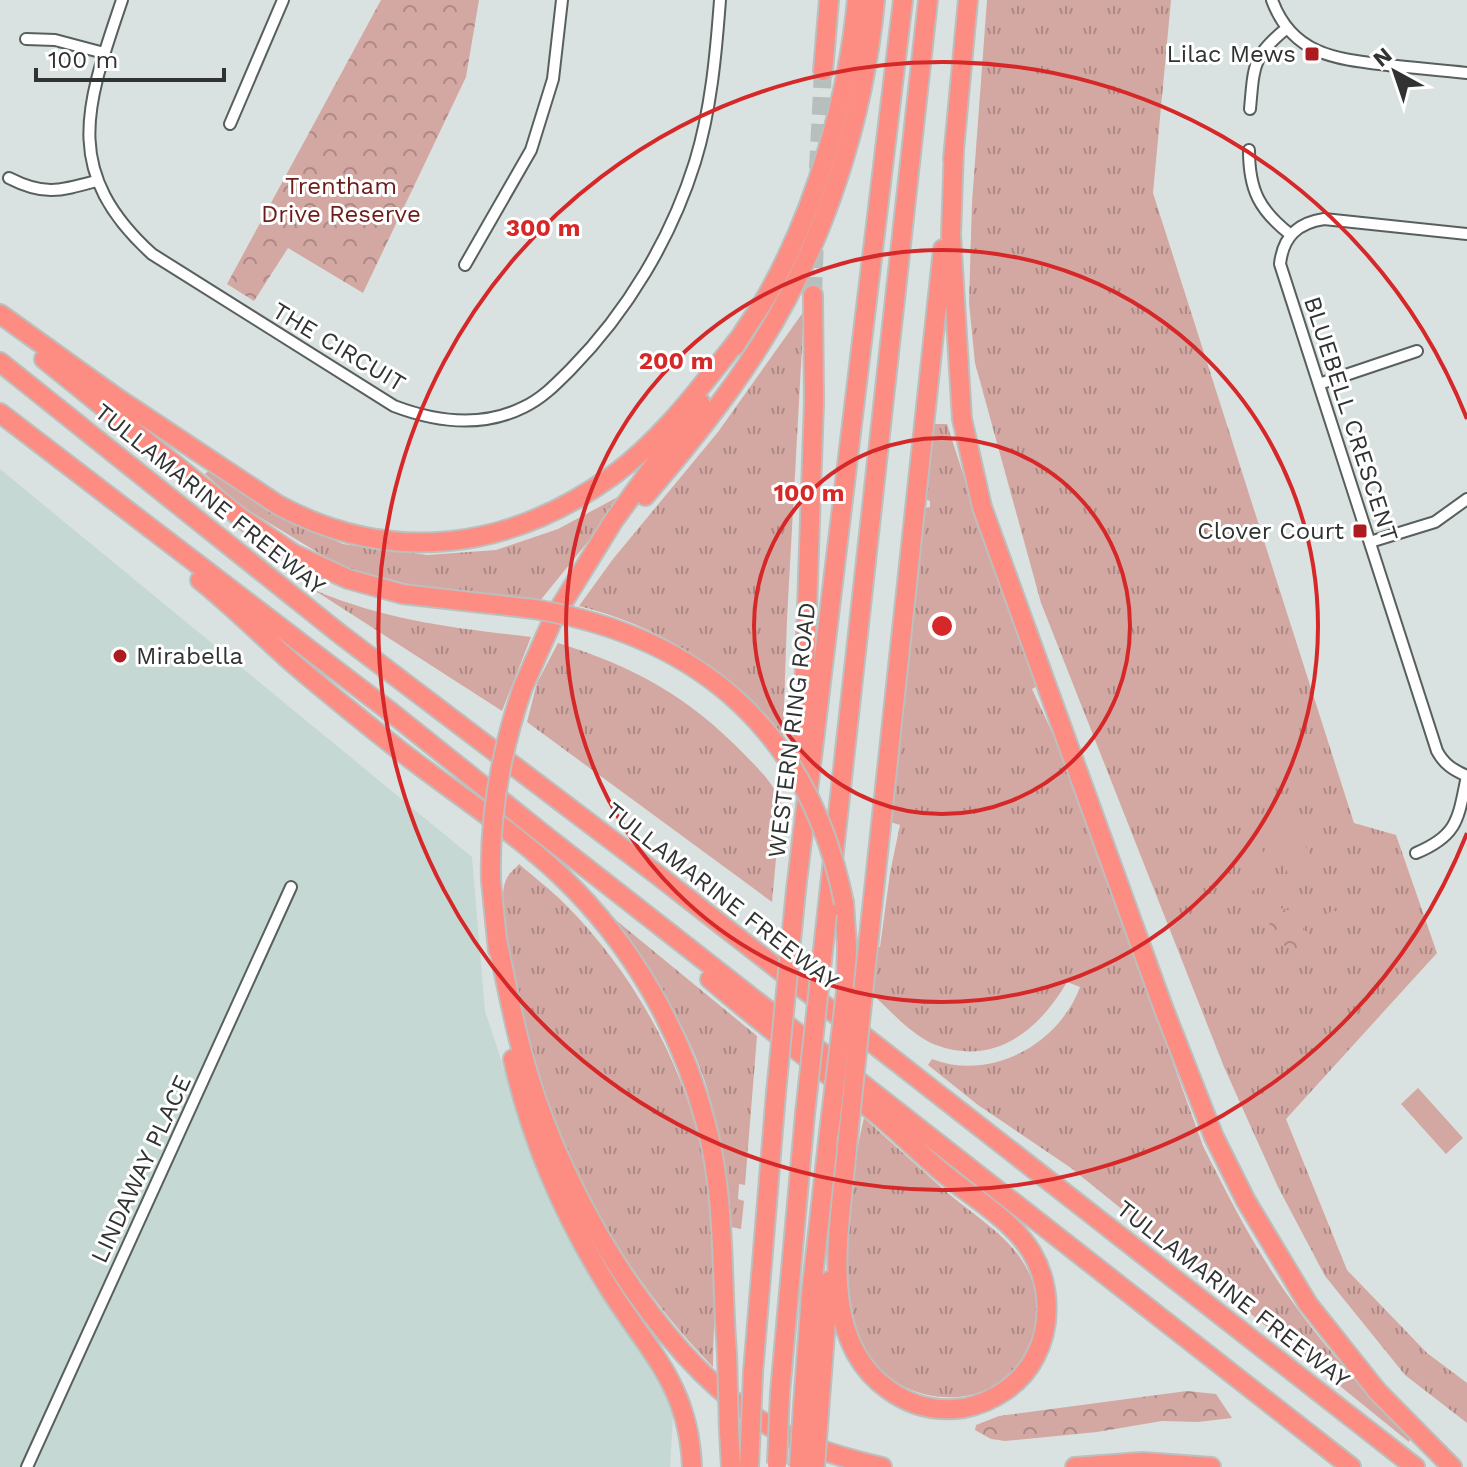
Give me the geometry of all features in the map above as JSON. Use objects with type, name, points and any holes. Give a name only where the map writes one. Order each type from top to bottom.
[{"type":"highway","points":[[823,71],[829,0]]},
{"type":"highway","points":[[692,1467],[685,1420],[669,1375],[612,1293],[579,1236],[540,1149],[521,1095],[503,1013],[491,881],[496,785],[511,720],[542,641],[614,520],[708,391],[767,294],[791,247],[811,196],[843,87],[857,0]]},
{"type":"highway","points":[[579,575],[706,421],[762,342],[788,295],[809,254],[834,187],[863,85],[875,0]]},
{"type":"highway","name":"WESTERN RING ROAD","points":[[749,1467],[753,1373],[796,890],[903,0]]},
{"type":"highway","points":[[777,1466],[780,1393],[805,1114],[928,0]]},
{"type":"highway","points":[[543,834],[733,1000],[876,1114],[1024,1242],[1033,1254],[1044,1284],[1047,1314],[1045,1328],[1030,1365],[1016,1381],[996,1396],[974,1405],[950,1409],[916,1405],[885,1388],[856,1355],[843,1321],[837,1278],[847,1147],[868,946],[954,148],[968,0]]},
{"type":"highway","points":[[954,148],[951,235],[962,419],[982,507],[1198,1103],[1246,1201],[1308,1304],[1378,1392],[1452,1467]]},
{"type":"highway","points":[[796,890],[809,582],[814,402],[813,295]]},
{"type":"highway","points":[[0,314],[117,398],[302,518],[356,536],[428,544],[477,539],[519,526],[562,507],[613,475],[688,402],[741,336]]},
{"type":"highway","points":[[0,323],[266,537],[348,579],[402,594],[573,615],[614,627],[658,646],[698,670],[734,698],[764,729],[795,771],[816,811],[832,852],[844,903],[847,946],[846,992],[811,1295],[811,1409],[815,1467]]},
{"type":"highway","name":"TULLAMARINE FREEWAY","points":[[0,362],[340,634],[659,876],[1415,1467]]},
{"type":"highway","points":[[0,413],[392,713],[1351,1467]]},
{"type":"highway","points":[[0,413],[208,586],[321,686],[559,874],[614,937],[646,982],[672,1029],[692,1077],[716,1169],[731,1467]]},
{"type":"highway","points":[[497,939],[522,1051],[548,1131],[584,1207],[638,1294],[700,1370],[761,1420],[790,1437],[882,1467]]},
{"type":"highway","points":[[799,1467],[811,1409],[847,1147]]},
{"type":"highway","points":[[1075,1467],[1142,1462],[1211,1467]]},
{"type":"street","name":"THE CIRCUIT","points":[[122,0],[104,53],[89,117],[89,147],[96,181],[126,230],[152,254],[394,406],[417,415],[469,422],[497,417],[524,407],[547,392],[592,347],[624,306],[652,259],[689,178],[705,123],[720,0]]},
{"type":"street","points":[[230,124],[283,0]]},
{"type":"street","points":[[465,265],[531,150],[553,79],[562,0]]},
{"type":"street","points":[[1272,0],[1287,28],[1314,50],[1345,60],[1467,73]]},
{"type":"street","points":[[1250,109],[1256,60],[1261,51],[1287,28]]},
{"type":"street","points":[[26,39],[55,40],[104,53]]},
{"type":"street","points":[[1249,150],[1252,183],[1260,205],[1291,235],[1300,226],[1324,219],[1467,234]]},
{"type":"street","points":[[9,178],[30,189],[45,192],[96,181]]},
{"type":"street","name":"BLUEBELL CRESCENT","points":[[1291,235],[1282,251],[1280,264],[1437,751],[1443,762],[1467,776]]},
{"type":"street","points":[[1319,384],[1417,351]]},
{"type":"street","points":[[1370,542],[1435,522],[1467,499]]},
{"type":"street","points":[[1416,853],[1446,837],[1454,825],[1467,776]]},
{"type":"street","name":"LINDAWAY PLACE","points":[[27,1467],[291,887]]},
{"type":"shaded area","points":[[0,469],[472,857],[485,1011],[543,1187],[609,1302],[674,1400],[670,1467],[0,1467]]},
{"type":"green space","name":"Trentham Drive Reserve","points":[[381,0],[479,0],[466,77],[363,293],[288,248],[254,301],[227,284]]},
{"type":"green space","points":[[987,0],[1171,0],[1153,193],[1354,823],[1396,835],[1437,953],[1286,1119],[1347,1270],[1427,1353],[1467,1383],[1467,1423],[1405,1375],[1325,1276],[1278,1187],[1224,1067],[1041,603],[975,363],[969,303],[972,202]]},
{"type":"green space","points":[[804,311],[783,736],[716,671],[692,654],[640,627],[579,606],[613,559],[718,432]]},
{"type":"green space","points":[[934,424],[947,424],[998,582],[1039,685],[1032,689],[1060,749],[1203,1146],[1251,1238],[1284,1290],[1329,1348],[1410,1439],[1409,1442],[1071,1168],[978,1105],[928,1065],[932,1059],[954,1065],[977,1065],[1020,1053],[1040,1041],[1056,1026],[1080,987],[1067,982],[1029,1029],[1013,1040],[977,1051],[957,1051],[927,1041],[873,995],[878,947],[900,825],[890,822],[925,508],[930,507],[930,501],[925,499]]},
{"type":"green space","points":[[211,468],[274,513],[343,544],[427,555],[496,550],[558,529],[629,491],[539,602],[411,585],[340,566],[243,507],[205,474]]},
{"type":"green space","points":[[314,590],[395,616],[531,637],[502,711]]},
{"type":"green space","points":[[558,643],[636,673],[681,700],[724,734],[766,778],[781,804],[772,902],[527,722],[537,683]]},
{"type":"green space","points":[[1288,811],[1314,862],[1289,875],[1263,825]]},
{"type":"green space","points":[[1253,832],[1277,879],[1252,891],[1229,845]]},
{"type":"green space","points":[[519,864],[565,904],[624,976],[670,1055],[687,1098],[710,1187],[715,1233],[713,1367],[674,1324],[607,1229],[555,1124],[520,1014],[506,939],[504,885]]},
{"type":"green space","points":[[1276,907],[1288,910],[1312,938],[1310,944],[1291,950],[1278,941],[1267,919]]},
{"type":"green space","points":[[1332,909],[1350,921],[1332,943],[1320,928]]},
{"type":"green space","points":[[606,912],[757,1036],[745,1185],[739,1184],[738,1199],[744,1201],[741,1229],[731,1227],[716,1123],[699,1064],[651,974]]},
{"type":"green space","points":[[1418,1088],[1463,1138],[1446,1154],[1401,1104]]},
{"type":"green space","points":[[864,1118],[952,1197],[1001,1236],[1021,1258],[1035,1287],[1038,1310],[1036,1327],[1025,1362],[998,1384],[979,1393],[939,1397],[900,1385],[870,1357],[859,1333],[851,1305],[848,1240],[853,1174]]},
{"type":"green space","points":[[1187,1391],[1216,1394],[1232,1418],[1198,1422],[1162,1421],[1097,1432],[1005,1441],[991,1439],[975,1430],[976,1425],[999,1416]]},
{"type":"tunnel","points":[[818,169],[823,71]]},
{"type":"tunnel","points":[[813,295],[815,238]]},
{"type":"place","name":"Lilac Mews","points":[[1312,54]]},
{"type":"place","name":"Clover Court","points":[[1360,531]]},
{"type":"place","name":"Mirabella","points":[[120,656]]}]
